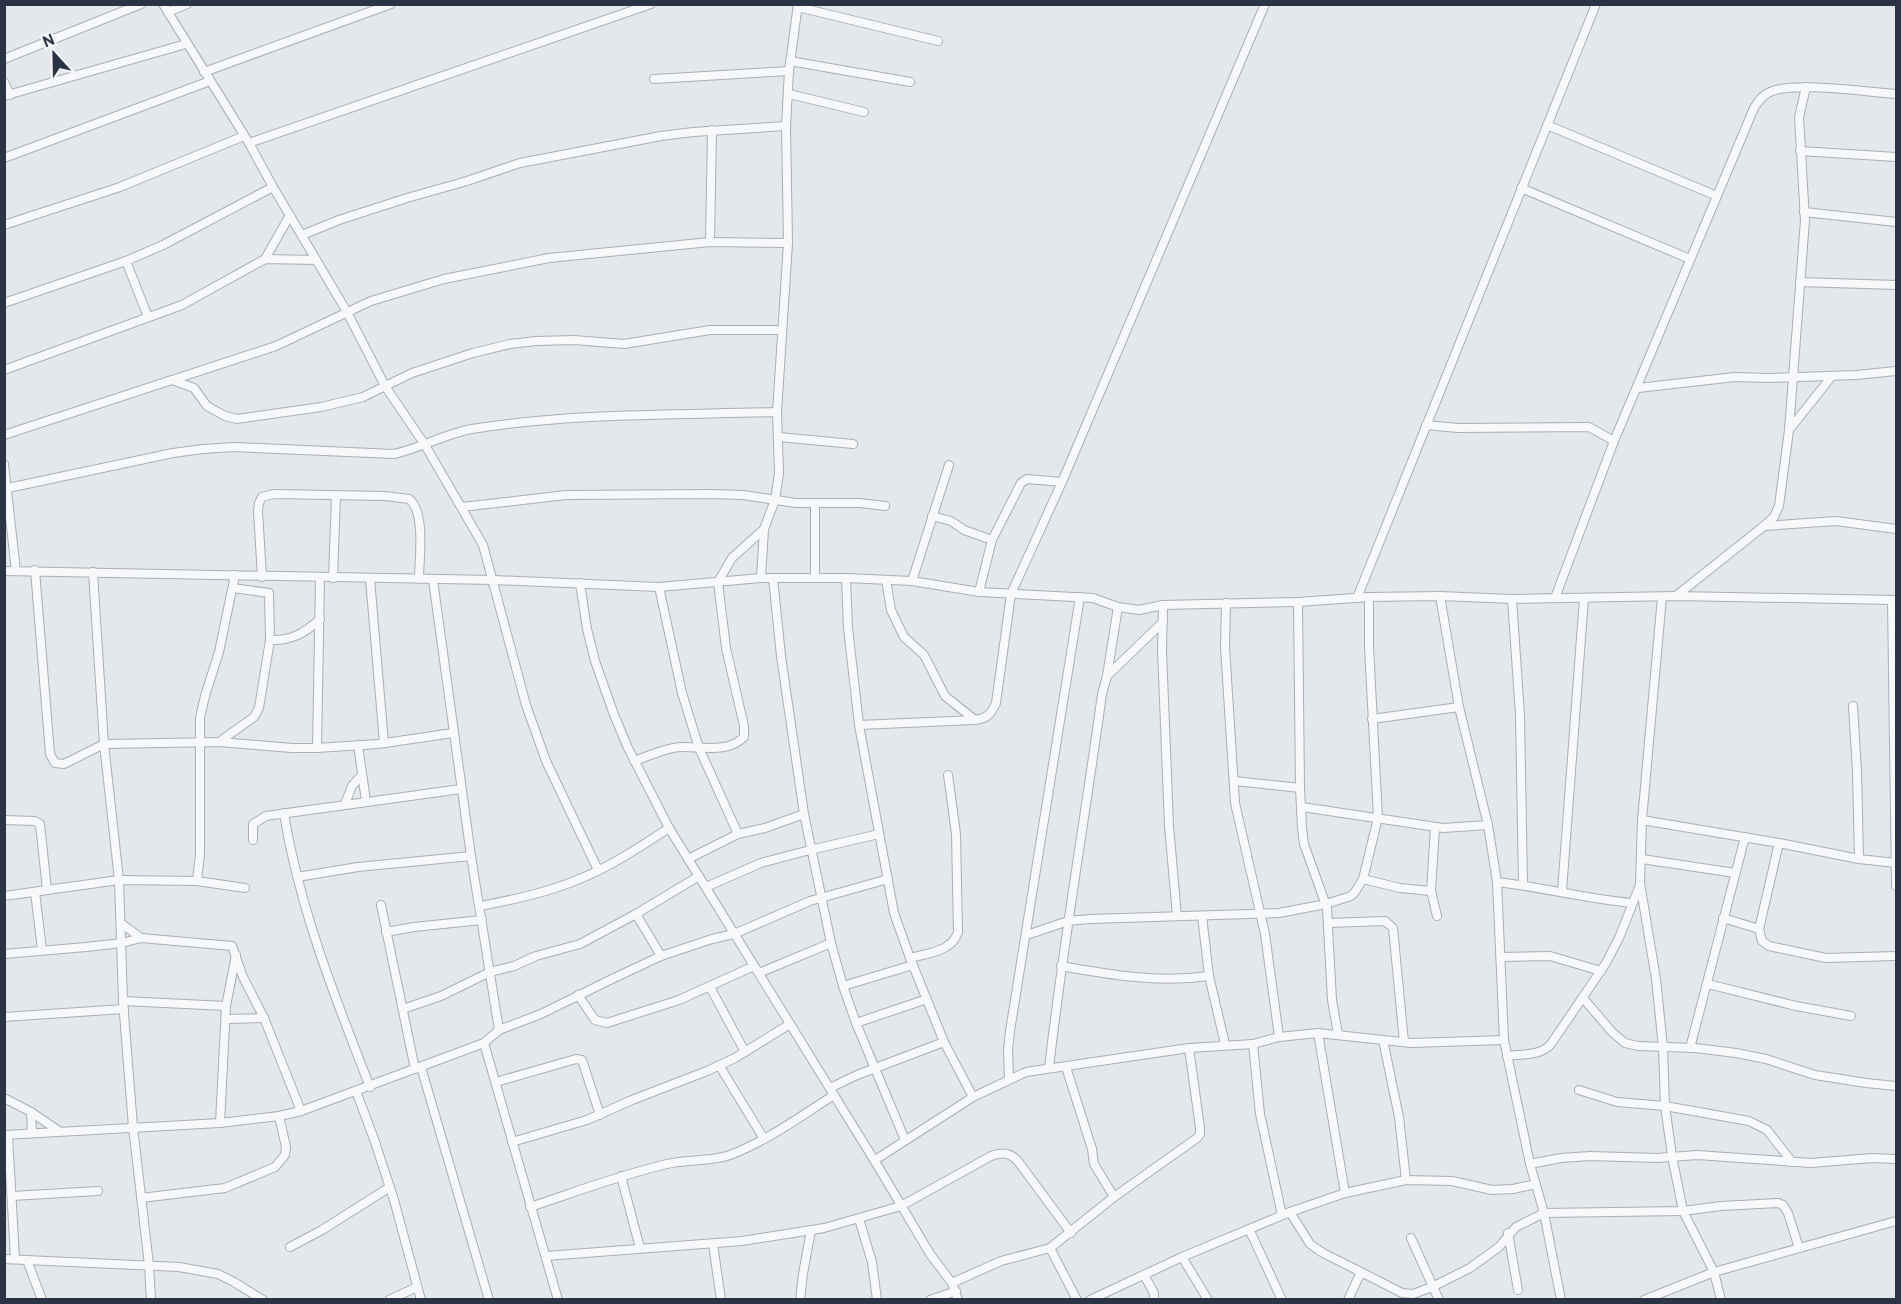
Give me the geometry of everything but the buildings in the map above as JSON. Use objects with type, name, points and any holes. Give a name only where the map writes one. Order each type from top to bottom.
[{"type":"street","points":[[4,59],[141,4]]},
{"type":"street","points":[[187,4],[165,8],[247,139],[347,312],[385,386],[425,445],[483,544],[513,660],[546,761],[598,870]]},
{"type":"street","points":[[204,72],[391,4]]},
{"type":"street","points":[[4,225],[120,187],[247,139],[651,4]]},
{"type":"street","points":[[859,725],[975,720],[984,719],[991,714],[996,703],[1011,594],[1062,482],[1265,4]]},
{"type":"street","points":[[1357,598],[1596,4]]},
{"type":"street","points":[[761,578],[764,529],[775,500],[779,473],[777,412],[788,243],[786,126],[790,61],[798,6],[938,41]]},
{"type":"street","points":[[4,82],[7,96],[186,44]]},
{"type":"street","points":[[790,61],[910,82]]},
{"type":"street","points":[[654,79],[789,71]]},
{"type":"street","points":[[4,158],[72,135],[210,81]]},
{"type":"street","points":[[1676,596],[1764,526],[1774,517],[1779,506],[1789,430],[1800,282],[1804,212],[1799,110],[1806,87]]},
{"type":"street","points":[[1555,598],[1614,441],[1754,108],[1764,95],[1780,88],[1806,87],[1896,94]]},
{"type":"street","points":[[789,94],[864,112]]},
{"type":"street","points":[[1547,124],[1717,196]]},
{"type":"street","points":[[302,235],[339,219],[520,163],[649,138],[712,130],[786,126]]},
{"type":"street","points":[[710,242],[712,130]]},
{"type":"street","points":[[1800,151],[1896,157]]},
{"type":"street","points":[[4,303],[126,261],[163,245],[273,187]]},
{"type":"street","points":[[1521,188],[1690,259]]},
{"type":"street","points":[[1804,212],[1896,222]]},
{"type":"street","points":[[4,370],[199,297],[265,259],[290,215]]},
{"type":"street","points":[[4,435],[276,346],[347,312],[396,292],[444,279],[549,258],[710,242],[788,243]]},
{"type":"street","points":[[265,259],[316,260]]},
{"type":"street","points":[[126,261],[148,317]]},
{"type":"street","points":[[1800,282],[1896,285]]},
{"type":"street","points":[[170,380],[194,388],[207,406],[225,416],[237,419],[321,407],[363,397],[412,373],[439,363],[510,344],[574,340],[624,344],[710,330],[782,330]]},
{"type":"street","points":[[1638,388],[1735,377],[1832,376],[1896,371]]},
{"type":"street","points":[[1789,430],[1832,376]]},
{"type":"street","points":[[8,488],[203,448],[245,447],[394,454],[412,450],[453,433],[473,429],[567,420],[777,412]]},
{"type":"street","points":[[1426,425],[1458,428],[1589,427],[1614,441]]},
{"type":"street","points":[[779,437],[853,444]]},
{"type":"street","points":[[4,464],[16,571]]},
{"type":"street","points":[[912,581],[949,465]]},
{"type":"street","points":[[979,592],[992,540],[1023,481],[1030,479],[1062,482]]},
{"type":"street","points":[[262,577],[259,503],[262,497],[274,494],[385,496],[406,498],[413,502],[418,510],[420,521],[419,579]]},
{"type":"street","points":[[462,507],[566,495],[743,495],[775,500],[885,506]]},
{"type":"street","points":[[333,578],[336,496]]},
{"type":"street","points":[[815,502],[815,578]]},
{"type":"street","points":[[932,516],[951,520],[964,530],[992,540]]},
{"type":"street","points":[[1764,526],[1836,521],[1896,529]]},
{"type":"street","points":[[634,760],[674,748],[721,747],[742,739],[745,734],[726,648],[718,582],[732,558],[764,529]]},
{"type":"street","points":[[35,570],[50,754],[55,763],[64,764],[104,744],[219,741],[317,748],[384,743],[453,733]]},
{"type":"street","points":[[4,571],[494,580],[659,587],[761,578],[846,578],[912,581],[979,592],[1099,599],[1118,607],[1139,610],[1163,605],[1440,596],[1512,599],[1676,596],[1894,600],[1896,886]]},
{"type":"street","points":[[93,572],[104,744],[119,880],[123,1005],[133,1127],[150,1265],[151,1299]]},
{"type":"street","points":[[197,881],[200,854],[200,718],[219,652],[235,575]]},
{"type":"street","points":[[317,748],[320,578]]},
{"type":"street","points":[[773,578],[781,656],[804,814],[831,943],[856,1023],[905,1140]]},
{"type":"street","points":[[846,578],[848,628],[859,725],[894,913],[944,1042],[973,1097]]},
{"type":"street","points":[[370,579],[384,743]]},
{"type":"street","points":[[433,580],[461,789],[499,1030]]},
{"type":"street","points":[[886,580],[891,610],[904,637],[924,655],[945,696],[975,720]]},
{"type":"street","points":[[580,583],[587,629],[595,661],[634,760],[669,828],[930,1254],[952,1283],[957,1295],[930,1299]]},
{"type":"street","points":[[659,587],[682,693],[699,748],[738,834]]},
{"type":"street","points":[[219,741],[254,717],[259,708],[270,640],[269,593],[233,588]]},
{"type":"street","points":[[1440,596],[1459,707],[1488,825],[1497,882],[1504,1040],[1530,1164],[1544,1213],[1561,1299]]},
{"type":"street","points":[[1009,1078],[1010,1031],[1080,597]]},
{"type":"street","points":[[1027,935],[1068,921],[1261,914],[1326,904],[1351,896],[1363,879],[1378,818],[1369,647],[1370,597]]},
{"type":"street","points":[[1662,597],[1642,820],[1640,883],[1656,979],[1663,1047],[1665,1106],[1672,1156],[1683,1211],[1714,1272],[1721,1299]]},
{"type":"street","points":[[1562,891],[1584,598]]},
{"type":"street","points":[[1512,599],[1520,715],[1522,884]]},
{"type":"street","points":[[1298,602],[1300,788],[1304,844],[1326,904],[1329,923],[1332,1000],[1338,1034]]},
{"type":"street","points":[[1226,603],[1225,647],[1235,803],[1261,914],[1279,1037]]},
{"type":"street","points":[[1163,605],[1162,650],[1169,826],[1177,916]]},
{"type":"street","points":[[1049,1068],[1061,966],[1102,694],[1118,607]]},
{"type":"street","points":[[270,640],[291,639],[310,629],[320,619]]},
{"type":"street","points":[[1107,676],[1163,622]]},
{"type":"street","points":[[1853,706],[1859,859]]},
{"type":"street","points":[[1372,719],[1459,707]]},
{"type":"street","points":[[358,745],[366,801]]},
{"type":"street","points":[[843,986],[946,947],[956,938],[958,932],[956,827],[948,775]]},
{"type":"street","points":[[345,804],[352,786],[361,776]]},
{"type":"street","points":[[1235,781],[1300,788]]},
{"type":"street","points":[[253,840],[252,829],[256,820],[266,816],[461,789]]},
{"type":"street","points":[[1302,807],[1435,827],[1461,828],[1488,825]]},
{"type":"street","points":[[284,813],[297,877],[335,997],[370,1087]]},
{"type":"street","points":[[688,859],[738,834],[765,828],[804,814]]},
{"type":"street","points":[[4,820],[35,821],[40,824],[47,891]]},
{"type":"street","points":[[1642,820],[1859,859],[1896,863]]},
{"type":"street","points":[[1435,827],[1431,891],[1437,916]]},
{"type":"street","points":[[480,906],[534,895],[579,880],[636,850],[669,828]]},
{"type":"street","points":[[706,887],[760,863],[879,834]]},
{"type":"street","points":[[1690,1048],[1745,837]]},
{"type":"street","points":[[1779,843],[1759,929],[1762,941],[1769,946],[1810,956],[1845,959],[1896,956]]},
{"type":"street","points":[[297,877],[358,867],[471,856]]},
{"type":"street","points":[[1642,859],[1735,873]]},
{"type":"street","points":[[403,1009],[441,996],[490,972],[580,944],[699,876]]},
{"type":"street","points":[[15,1259],[6,1135],[220,1123],[301,1111],[484,1043],[499,1030],[541,1014],[661,956],[734,934],[822,897],[888,879]]},
{"type":"street","points":[[1363,879],[1400,888],[1431,891]]},
{"type":"street","points":[[4,896],[119,880],[197,881],[245,888]]},
{"type":"street","points":[[1497,882],[1562,891],[1594,899],[1632,903]]},
{"type":"street","points":[[1507,1056],[1537,1053],[1547,1048],[1601,971],[1619,938],[1640,883]]},
{"type":"street","points":[[36,892],[42,950]]},
{"type":"street","points":[[381,905],[418,1068],[489,1299]]},
{"type":"street","points":[[636,914],[661,956]]},
{"type":"street","points":[[1202,916],[1209,976],[1224,1044]]},
{"type":"street","points":[[1723,918],[1759,929]]},
{"type":"street","points":[[386,932],[482,920]]},
{"type":"street","points":[[1329,923],[1386,921],[1393,928],[1404,1042]]},
{"type":"street","points":[[122,924],[141,938]]},
{"type":"street","points":[[4,954],[122,943],[141,938],[229,945],[234,948],[243,977],[264,1018],[301,1111]]},
{"type":"street","points":[[759,973],[831,943]]},
{"type":"street","points":[[220,1123],[226,1006],[236,955]]},
{"type":"street","points":[[1501,957],[1550,956],[1601,971]]},
{"type":"street","points":[[578,995],[595,1020],[607,1023],[679,1000],[754,966]]},
{"type":"street","points":[[1061,966],[1127,978],[1181,979],[1209,976]]},
{"type":"street","points":[[1708,984],[1796,1006],[1851,1016]]},
{"type":"street","points":[[710,987],[745,1052]]},
{"type":"street","points":[[1584,998],[1612,1032],[1625,1043],[1638,1046],[1736,1053],[1837,1079],[1896,1086]]},
{"type":"street","points":[[856,1023],[927,999]]},
{"type":"street","points":[[4,1017],[123,1005],[226,1006]]},
{"type":"street","points":[[226,1019],[264,1018]]},
{"type":"street","points":[[512,1143],[600,1115],[719,1065],[790,1024]]},
{"type":"street","points":[[874,1160],[973,1097],[1009,1078],[1026,1072],[1189,1048],[1224,1044],[1253,1044],[1279,1037],[1318,1033],[1404,1042],[1504,1040]]},
{"type":"street","points":[[1318,1033],[1345,1193]]},
{"type":"street","points":[[1383,1041],[1399,1117],[1406,1180]]},
{"type":"street","points":[[530,1207],[621,1176],[668,1163],[716,1159],[738,1152],[764,1139],[832,1091],[874,1069],[944,1042]]},
{"type":"street","points":[[484,1043],[558,1299]]},
{"type":"street","points":[[1253,1044],[1260,1114],[1286,1213],[1310,1244],[1323,1253],[1402,1293],[1413,1294],[1432,1287],[1487,1257],[1508,1233],[1523,1222],[1544,1213],[1683,1211],[1770,1203],[1783,1205],[1788,1213],[1798,1248]]},
{"type":"street","points":[[952,1283],[1001,1261],[1050,1248],[1114,1197],[1200,1134],[1189,1048]]},
{"type":"street","points":[[496,1082],[576,1059],[582,1060],[600,1115]]},
{"type":"street","points":[[719,1065],[764,1139]]},
{"type":"street","points":[[1066,1067],[1092,1149],[1094,1164],[1114,1197]]},
{"type":"street","points":[[1579,1090],[1617,1102],[1665,1106],[1749,1120],[1767,1130],[1792,1162]]},
{"type":"street","points":[[356,1091],[390,1187],[421,1299]]},
{"type":"street","points":[[4,1098],[31,1112],[59,1131]]},
{"type":"street","points":[[31,1112],[32,1133]]},
{"type":"street","points":[[141,1198],[225,1188],[275,1167],[285,1155],[286,1147],[279,1116]]},
{"type":"street","points":[[546,1256],[713,1244],[811,1230],[901,1206],[991,1156],[1008,1153],[1017,1160],[1071,1233]]},
{"type":"street","points":[[1530,1164],[1561,1158],[1657,1158],[1697,1155],[1827,1163],[1872,1158],[1896,1159]]},
{"type":"street","points":[[621,1176],[640,1248]]},
{"type":"street","points":[[1092,1299],[1182,1257],[1286,1213],[1345,1193],[1406,1180],[1452,1181],[1501,1190],[1536,1184]]},
{"type":"street","points":[[290,1247],[322,1230],[390,1187]]},
{"type":"street","points":[[12,1196],[98,1191]]},
{"type":"street","points":[[859,1219],[872,1262],[877,1299]]},
{"type":"street","points":[[1644,1299],[1714,1272],[1896,1221]]},
{"type":"street","points":[[1249,1229],[1281,1299]]},
{"type":"street","points":[[800,1299],[802,1274],[811,1230]]},
{"type":"street","points":[[1508,1233],[1518,1290]]},
{"type":"street","points":[[1411,1238],[1438,1299]]},
{"type":"street","points":[[713,1244],[721,1299]]},
{"type":"street","points":[[1050,1248],[1077,1299]]},
{"type":"street","points":[[1182,1257],[1208,1299]]},
{"type":"street","points":[[4,1259],[179,1267],[218,1274],[234,1282],[249,1296],[262,1299]]},
{"type":"street","points":[[27,1260],[42,1299]]},
{"type":"street","points":[[1348,1299],[1361,1272]]},
{"type":"street","points":[[1144,1275],[1154,1293],[1154,1299]]},
{"type":"street","points":[[389,1299],[417,1287]]}]
